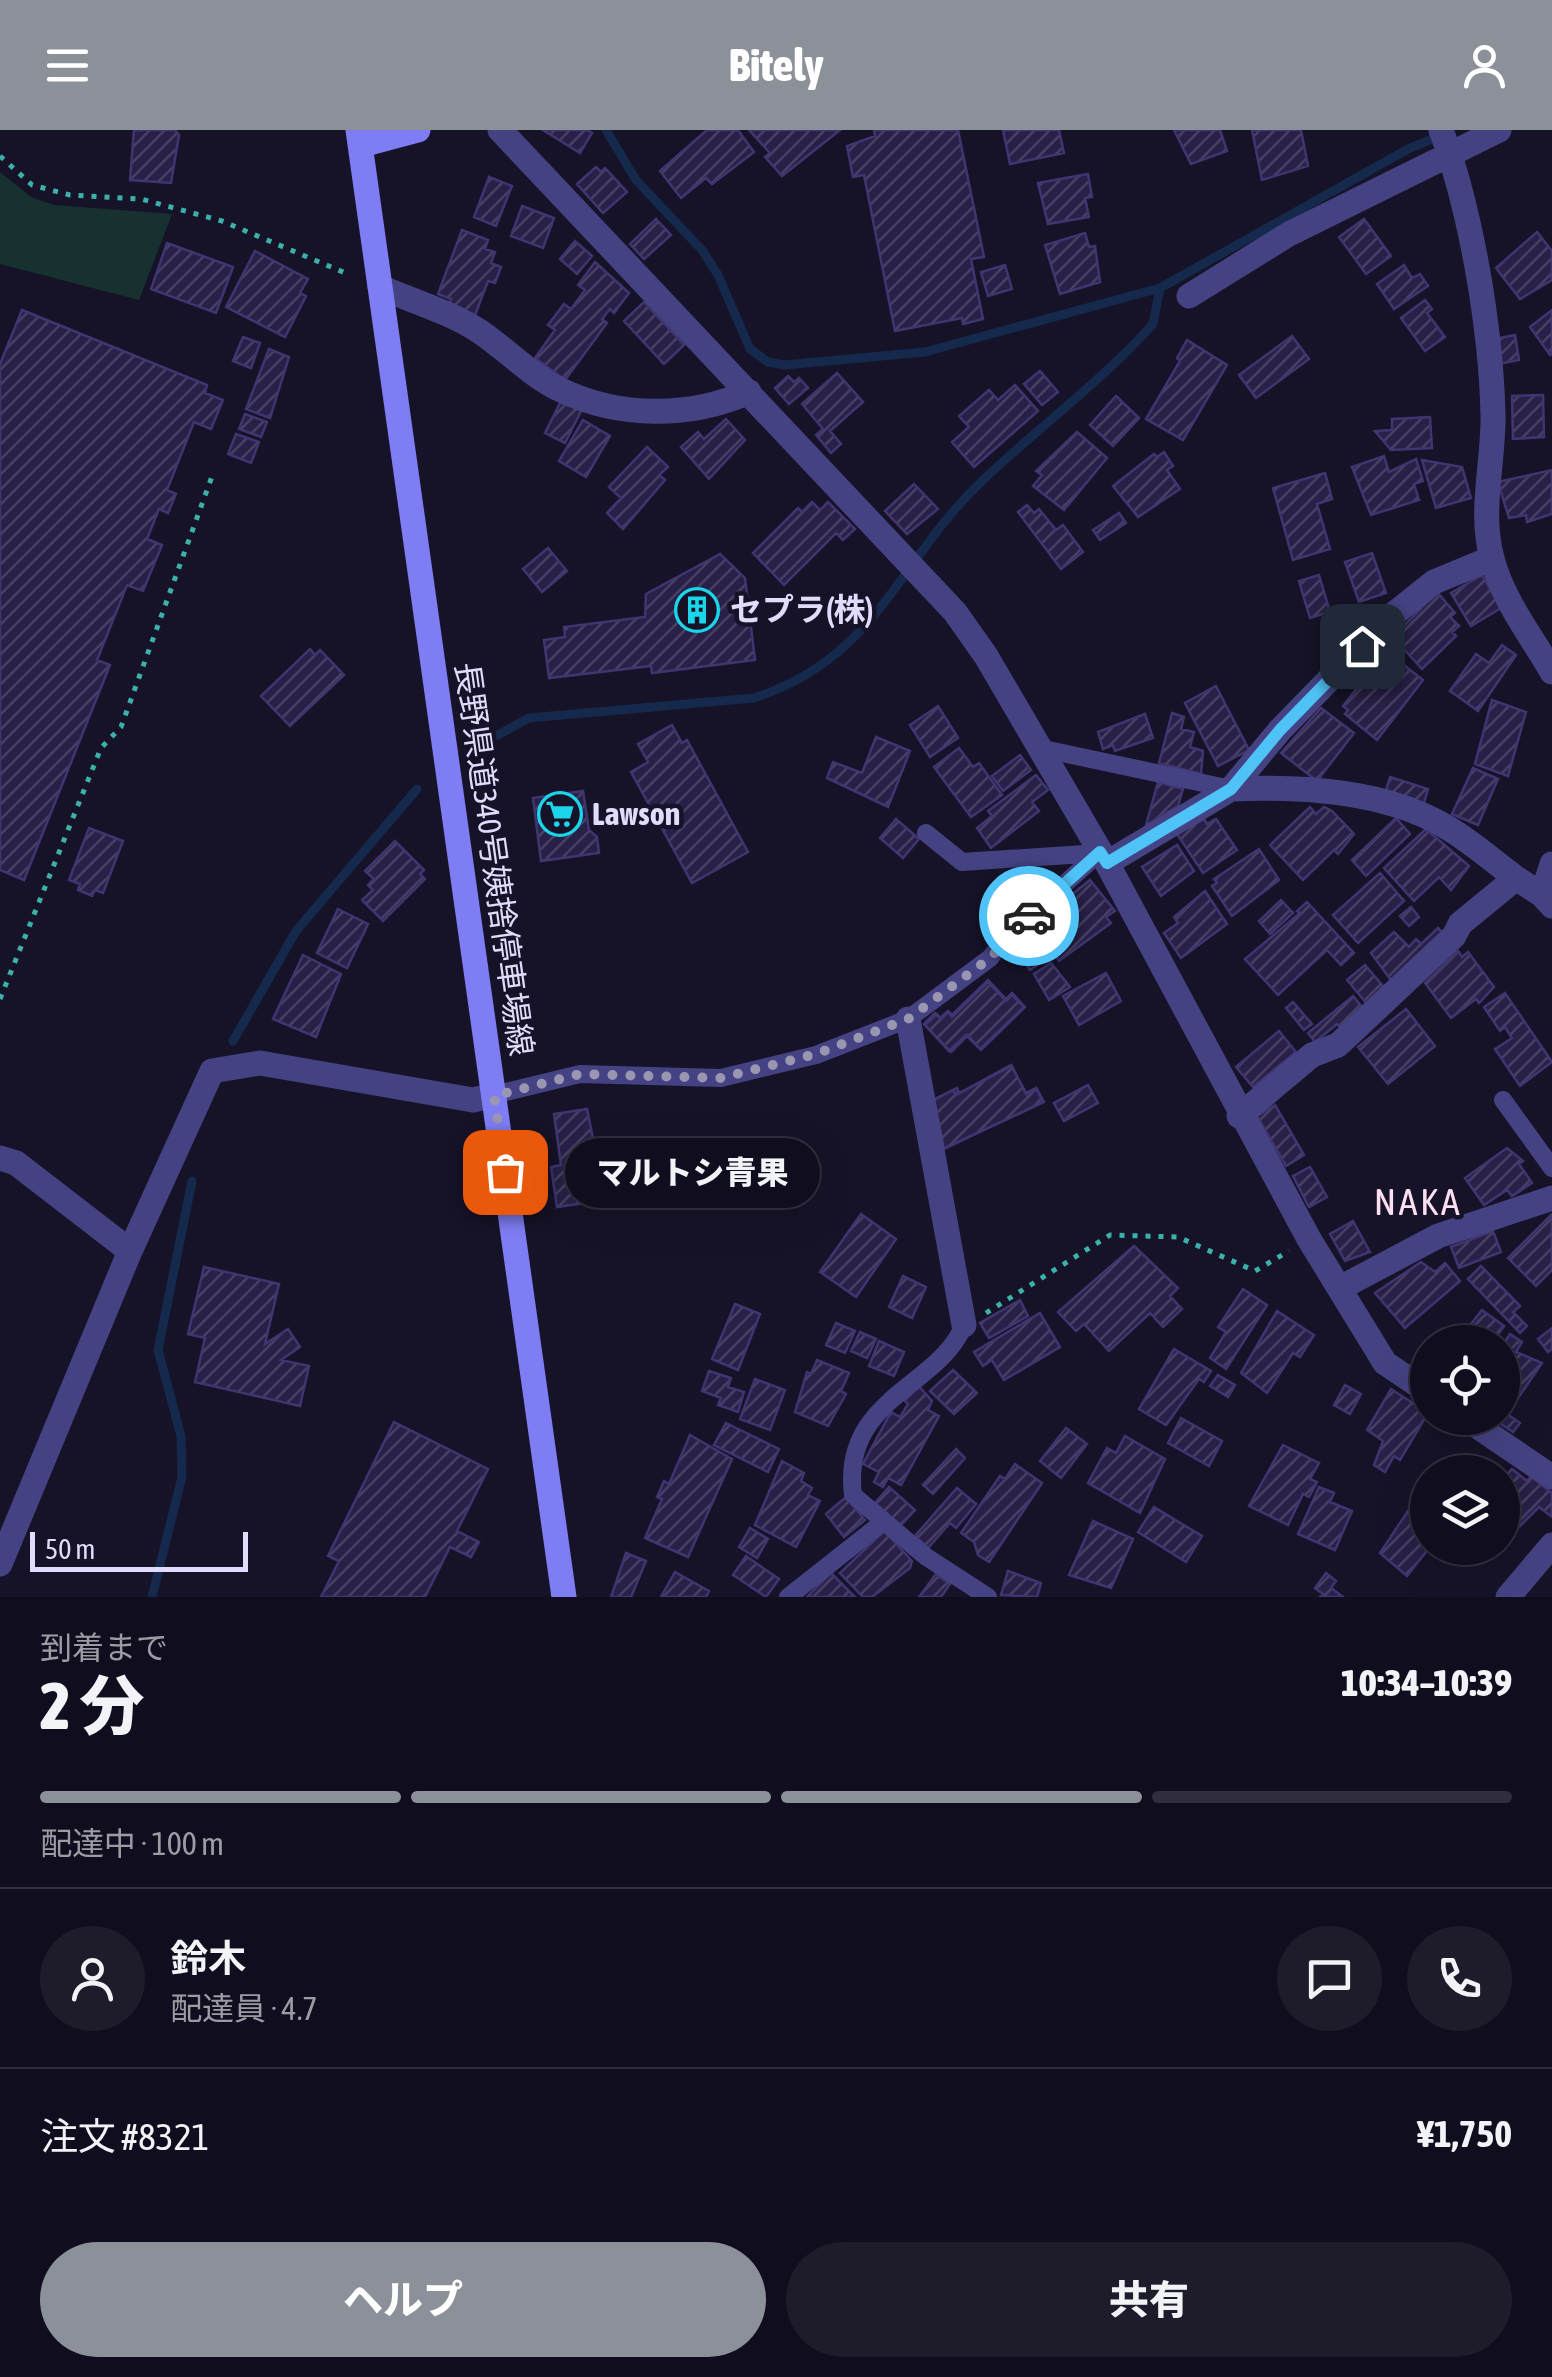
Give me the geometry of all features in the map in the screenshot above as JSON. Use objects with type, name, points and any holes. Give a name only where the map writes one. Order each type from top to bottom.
[{"type":"main road","points":[[360,138],[418,130]]},
{"type":"main road","name":"長野県道340号姨捨停車場線","points":[[360,138],[564,1597]]},
{"type":"street","points":[[500,130],[924,578],[986,656],[1104,858],[1239,1116],[1309,1239],[1386,1363],[1410,1380]]},
{"type":"street","points":[[1189,296],[1447,143],[1499,130]]},
{"type":"street","points":[[1447,143],[1472,242],[1493,414],[1488,488],[1492,558],[1514,612],[1552,672]]},
{"type":"street","points":[[380,286],[476,328],[558,389],[614,407],[656,412],[693,409],[749,392]]},
{"type":"street","points":[[1104,858],[1231,789],[1280,730],[1389,618],[1434,582],[1492,558]]},
{"type":"street","points":[[1231,789],[1351,794],[1382,801],[1450,829],[1547,901],[1552,864]]},
{"type":"street","points":[[1239,1116],[1312,1055],[1338,1046],[1454,936],[1460,924],[1516,878]]},
{"type":"street","points":[[908,1019],[964,1325]]},
{"type":"street","points":[[0,1564],[130,1250],[212,1071],[260,1063],[473,1100],[494,1096]]},
{"type":"street","points":[[0,1158],[16,1164],[130,1250]]},
{"type":"street","points":[[1342,1287],[1438,1236],[1552,1198]]},
{"type":"street","points":[[1490,1435],[1552,1477]]},
{"type":"street","points":[[1508,1597],[1552,1545]]},
{"type":"lane","points":[[1039,748],[1231,789]]},
{"type":"lane","points":[[926,833],[962,862],[1104,858]]},
{"type":"lane","points":[[494,1096],[580,1074],[721,1078],[816,1054],[908,1019],[990,958],[1008,936],[1104,858]]},
{"type":"lane","points":[[1503,1100],[1552,1168]]},
{"type":"lane","points":[[964,1325],[956,1345],[893,1394],[849,1465],[853,1495],[882,1523],[988,1597]]},
{"type":"lane","points":[[788,1597],[882,1523]]},
{"type":"path","points":[[0,156],[32,185],[70,195],[141,199],[222,221],[380,286]]},
{"type":"path","points":[[0,999],[101,748],[121,727],[214,471]]},
{"type":"path","points":[[964,1325],[1110,1235],[1178,1237],[1255,1271],[1309,1239]]},
{"type":"green space","points":[[0,172],[31,197],[54,205],[172,214],[139,300],[0,264]]},
{"type":"building","points":[[134,130],[175,130],[179,135],[171,183],[130,180]]},
{"type":"building","points":[[543,130],[587,130],[592,133],[580,153]]},
{"type":"building","points":[[707,130],[738,130],[754,152],[712,184],[706,178],[681,198],[660,171]]},
{"type":"building","points":[[749,130],[840,130],[782,176],[765,157],[770,153]]},
{"type":"building","points":[[874,130],[958,130],[984,257],[971,259],[983,319],[963,324],[962,318],[895,331],[864,175],[853,177],[847,146],[875,136]]},
{"type":"building","points":[[1003,130],[1059,130],[1064,153],[1010,164]]},
{"type":"building","points":[[1174,130],[1220,130],[1227,151],[1191,164]]},
{"type":"building","points":[[1252,130],[1301,130],[1308,166],[1262,180]]},
{"type":"building","points":[[596,167],[601,172],[605,168],[627,192],[603,213],[577,184]]},
{"type":"building","points":[[1088,174],[1092,197],[1085,198],[1089,217],[1048,224],[1038,183]]},
{"type":"building","points":[[489,177],[512,186],[496,226],[474,217]]},
{"type":"building","points":[[522,206],[554,218],[543,248],[511,236]]},
{"type":"building","points":[[656,219],[671,235],[644,259],[630,244]]},
{"type":"building","points":[[1364,219],[1391,256],[1366,274],[1339,237]]},
{"type":"building","points":[[462,230],[488,240],[485,249],[495,252],[491,263],[501,267],[495,283],[488,281],[475,315],[450,305],[451,299],[438,294]]},
{"type":"building","points":[[1537,232],[1552,251],[1552,280],[1520,299],[1496,268]]},
{"type":"building","points":[[1085,233],[1089,247],[1095,246],[1100,282],[1060,294],[1045,245]]},
{"type":"building","points":[[575,241],[592,256],[577,274],[560,259]]},
{"type":"building","points":[[167,243],[233,267],[216,313],[151,289]]},
{"type":"building","points":[[255,251],[308,279],[300,293],[306,296],[285,337],[226,307]]},
{"type":"building","points":[[595,262],[629,293],[614,313],[610,309],[602,319],[607,323],[565,380],[535,358],[555,330],[548,325],[564,304],[571,309],[585,290],[578,285]]},
{"type":"building","points":[[1005,265],[1012,289],[988,296],[981,272]]},
{"type":"building","points":[[1404,265],[1412,278],[1420,274],[1428,286],[1394,309],[1377,284]]},
{"type":"building","points":[[1425,300],[1432,309],[1427,313],[1445,337],[1425,351],[1401,318]]},
{"type":"building","points":[[644,302],[684,345],[664,364],[624,321]]},
{"type":"building","points":[[22,310],[207,385],[205,393],[223,400],[211,429],[194,422],[167,490],[176,494],[168,513],[159,509],[147,539],[162,545],[143,591],[127,585],[97,660],[110,665],[24,880],[0,870],[0,364]]},
{"type":"building","points":[[1552,310],[1552,354],[1550,355],[1530,327]]},
{"type":"building","points":[[1515,335],[1519,360],[1498,364],[1495,339]]},
{"type":"building","points":[[1292,336],[1309,359],[1256,398],[1239,375]]},
{"type":"building","points":[[243,337],[260,343],[251,368],[233,361]]},
{"type":"building","points":[[1187,340],[1227,365],[1183,440],[1146,419],[1180,361],[1177,358]]},
{"type":"building","points":[[269,349],[289,357],[270,418],[246,409]]},
{"type":"building","points":[[1040,371],[1058,392],[1042,405],[1024,384]]},
{"type":"building","points":[[837,373],[863,402],[830,431],[841,444],[831,453],[816,435],[823,429],[802,404]]},
{"type":"building","points":[[788,376],[794,382],[799,378],[808,388],[789,404],[775,388]]},
{"type":"building","points":[[1015,385],[1038,411],[974,467],[952,442],[969,427],[959,416],[989,390],[998,400]]},
{"type":"building","points":[[1543,395],[1544,437],[1513,439],[1512,396]]},
{"type":"building","points":[[1116,396],[1139,418],[1113,446],[1090,425]]},
{"type":"building","points":[[562,399],[582,409],[565,443],[545,433]]},
{"type":"building","points":[[245,414],[267,422],[261,437],[239,429]]},
{"type":"building","points":[[1430,417],[1432,448],[1391,450],[1375,431],[1392,430],[1392,419]]},
{"type":"building","points":[[726,419],[745,440],[709,479],[681,447],[698,432],[704,439]]},
{"type":"building","points":[[583,420],[610,436],[586,477],[559,461]]},
{"type":"building","points":[[1077,432],[1107,458],[1064,510],[1033,486],[1042,475],[1036,471]]},
{"type":"building","points":[[236,434],[259,442],[251,463],[228,454]]},
{"type":"building","points":[[647,447],[668,467],[659,475],[665,480],[623,529],[607,513],[621,498],[609,487]]},
{"type":"building","points":[[1164,452],[1173,466],[1167,470],[1180,489],[1138,517],[1113,486],[1154,454],[1157,457]]},
{"type":"building","points":[[1384,456],[1389,472],[1416,459],[1423,481],[1414,484],[1419,500],[1371,515],[1352,467]]},
{"type":"building","points":[[1422,460],[1462,467],[1471,498],[1436,508]]},
{"type":"building","points":[[1552,470],[1552,514],[1527,522],[1526,515],[1509,518],[1498,482]]},
{"type":"building","points":[[1325,473],[1332,499],[1317,504],[1330,549],[1293,560],[1273,488]]},
{"type":"building","points":[[914,484],[938,509],[907,534],[885,511]]},
{"type":"building","points":[[812,502],[820,510],[828,502],[855,529],[843,540],[836,533],[784,585],[753,553],[798,508],[802,512]]},
{"type":"building","points":[[1027,505],[1034,513],[1039,509],[1056,530],[1063,525],[1083,552],[1061,569],[1018,512]]},
{"type":"building","points":[[1119,513],[1126,523],[1100,540],[1093,530]]},
{"type":"building","points":[[548,548],[567,571],[542,592],[523,569]]},
{"type":"building","points":[[1372,553],[1386,593],[1359,602],[1345,562]]},
{"type":"building","name":"セプラ(株)","points":[[720,554],[745,578],[755,660],[652,673],[651,666],[549,678],[544,640],[565,637],[564,627],[645,617],[646,594]]},
{"type":"building","points":[[1319,575],[1330,612],[1310,618],[1299,581]]},
{"type":"building","points":[[1482,575],[1501,608],[1471,626],[1451,593]]},
{"type":"building","points":[[1437,592],[1455,613],[1450,617],[1459,626],[1452,632],[1456,636],[1422,669],[1393,637]]},
{"type":"building","points":[[1502,645],[1516,655],[1478,711],[1450,691],[1476,654],[1489,663]]},
{"type":"building","points":[[310,649],[315,655],[320,650],[344,675],[290,726],[261,696]]},
{"type":"building","points":[[1386,651],[1423,680],[1377,740],[1345,714],[1348,710],[1343,706]]},
{"type":"building","points":[[1216,686],[1249,750],[1218,766],[1185,703]]},
{"type":"building","points":[[1492,700],[1526,712],[1508,776],[1475,764]]},
{"type":"building","points":[[938,706],[958,738],[930,757],[910,725]]},
{"type":"building","points":[[1321,708],[1354,733],[1317,781],[1281,753]]},
{"type":"building","points":[[1172,713],[1184,717],[1181,729],[1194,732],[1190,747],[1203,751],[1201,774],[1159,763]]},
{"type":"building","points":[[1145,714],[1153,738],[1115,751],[1113,745],[1103,749],[1098,732]]},
{"type":"building","points":[[672,725],[682,743],[687,740],[748,852],[692,883],[631,772],[648,762],[638,744]]},
{"type":"building","points":[[876,737],[910,751],[888,807],[827,778],[833,762],[862,773]]},
{"type":"building","points":[[959,748],[973,767],[979,763],[1002,795],[971,817],[934,767]]},
{"type":"building","points":[[1020,755],[1031,770],[1003,791],[992,776]]},
{"type":"building","points":[[1473,768],[1498,779],[1478,825],[1452,814]]},
{"type":"building","points":[[1036,775],[1048,790],[1032,802],[1039,811],[991,848],[977,828],[992,816],[988,811]]},
{"type":"building","points":[[1390,777],[1428,789],[1423,806],[1385,794]]},
{"type":"building","points":[[1158,782],[1183,789],[1178,806],[1146,825]]},
{"type":"building","name":"Lawson","points":[[583,791],[589,830],[597,837],[599,853],[541,861],[533,798]]},
{"type":"building","points":[[1310,807],[1316,814],[1324,807],[1332,811],[1354,834],[1338,854],[1334,850],[1303,880],[1270,845]]},
{"type":"building","points":[[1396,818],[1410,834],[1366,876],[1352,860]]},
{"type":"building","points":[[896,819],[919,839],[903,858],[880,838]]},
{"type":"building","points":[[1204,819],[1207,824],[1216,819],[1237,850],[1203,873],[1177,834]]},
{"type":"building","points":[[89,828],[123,841],[103,893],[95,890],[92,896],[78,890],[80,884],[69,880]]},
{"type":"building","points":[[1426,829],[1469,866],[1451,890],[1439,877],[1414,901],[1384,868]]},
{"type":"building","points":[[395,841],[424,870],[420,874],[425,879],[383,921],[362,900],[373,890],[368,885],[374,879],[365,871]]},
{"type":"building","points":[[1177,845],[1194,871],[1161,896],[1142,867]]},
{"type":"building","points":[[1259,849],[1279,880],[1232,916],[1212,886],[1217,883],[1214,879]]},
{"type":"building","points":[[1380,873],[1404,901],[1358,943],[1333,915]]},
{"type":"building","points":[[1090,880],[1115,911],[1106,917],[1111,923],[1059,961],[1056,956],[1052,959],[1030,928]]},
{"type":"building","points":[[1205,891],[1227,924],[1181,958],[1164,933],[1178,923],[1174,917]]},
{"type":"building","points":[[1281,900],[1293,913],[1270,934],[1259,921]]},
{"type":"building","points":[[1307,902],[1354,953],[1341,965],[1327,950],[1278,995],[1245,959],[1300,913],[1297,911]]},
{"type":"building","points":[[1411,907],[1419,917],[1409,926],[1400,916]]},
{"type":"building","points":[[338,909],[368,924],[347,968],[317,953]]},
{"type":"building","points":[[1438,928],[1443,933],[1393,983],[1371,953],[1394,932],[1409,947],[1416,939],[1421,944]]},
{"type":"building","points":[[1033,939],[1046,959],[1030,970],[1016,950]]},
{"type":"building","points":[[1458,951],[1462,957],[1468,952],[1494,987],[1479,1003],[1476,999],[1451,1018],[1425,983]]},
{"type":"building","points":[[303,955],[341,974],[316,1037],[273,1019]]},
{"type":"building","points":[[1051,963],[1070,987],[1049,1000],[1034,974]]},
{"type":"building","points":[[1365,965],[1383,986],[1368,1005],[1347,980]]},
{"type":"building","points":[[1106,973],[1121,1001],[1079,1025],[1063,996]]},
{"type":"building","points":[[988,980],[1006,999],[1012,993],[1025,1007],[981,1050],[966,1035],[949,1051],[924,1024],[935,1013],[940,1018],[948,1011],[952,1015]]},
{"type":"building","points":[[988,982],[1006,1001],[1012,995],[1024,1007],[980,1049],[968,1035],[951,1052],[925,1025],[937,1014],[941,1019],[948,1012],[952,1017]]},
{"type":"building","points":[[1505,993],[1552,1062],[1520,1086],[1495,1049],[1512,1038],[1505,1027],[1500,1031],[1484,1007]]},
{"type":"building","points":[[1353,996],[1366,1012],[1343,1031],[1337,1024],[1315,1042],[1308,1033]]},
{"type":"building","points":[[1293,1002],[1312,1024],[1304,1030],[1286,1008]]},
{"type":"building","points":[[1406,1009],[1435,1046],[1388,1084],[1358,1047]]},
{"type":"building","points":[[1279,1031],[1296,1052],[1253,1087],[1236,1067]]},
{"type":"building","points":[[1011,1065],[1026,1093],[1036,1088],[1043,1102],[944,1149],[934,1100],[953,1090],[956,1095]]},
{"type":"building","points":[[1012,1066],[1026,1094],[1037,1089],[1044,1102],[943,1149],[933,1100],[957,1088],[959,1093]]},
{"type":"building","points":[[1088,1085],[1098,1103],[1064,1121],[1054,1103]]},
{"type":"building","points":[[1275,1105],[1304,1155],[1286,1166],[1257,1116]]},
{"type":"building","points":[[587,1109],[596,1153],[613,1157],[621,1205],[600,1208],[598,1201],[557,1207],[551,1167],[561,1165],[554,1114]]},
{"type":"building","points":[[1507,1148],[1523,1161],[1519,1164],[1532,1183],[1512,1196],[1507,1190],[1484,1205],[1465,1178]]},
{"type":"building","points":[[1310,1167],[1327,1197],[1309,1207],[1293,1176]]},
{"type":"building","points":[[861,1214],[896,1239],[856,1297],[820,1272]]},
{"type":"building","points":[[1552,1214],[1552,1270],[1536,1286],[1508,1258]]},
{"type":"building","points":[[1353,1221],[1370,1252],[1345,1261],[1330,1234]]},
{"type":"building","points":[[1493,1231],[1501,1252],[1459,1268],[1451,1247]]},
{"type":"building","points":[[1134,1246],[1178,1288],[1170,1296],[1182,1309],[1163,1327],[1150,1313],[1109,1351],[1084,1324],[1076,1331],[1058,1312]]},
{"type":"building","points":[[1421,1262],[1435,1272],[1445,1263],[1460,1281],[1405,1328],[1375,1293]]},
{"type":"building","points":[[1481,1266],[1520,1306],[1513,1312],[1527,1326],[1520,1333],[1520,1325],[1512,1325],[1468,1279]]},
{"type":"building","points":[[204,1267],[279,1284],[265,1344],[288,1329],[300,1347],[281,1360],[309,1366],[300,1406],[195,1382],[205,1338],[188,1334]]},
{"type":"building","points":[[903,1276],[926,1287],[912,1318],[889,1307]]},
{"type":"building","points":[[1243,1289],[1267,1305],[1226,1369],[1210,1358],[1226,1332],[1218,1327]]},
{"type":"building","points":[[1020,1300],[1028,1316],[989,1338],[980,1323]]},
{"type":"building","points":[[735,1304],[760,1314],[738,1370],[712,1359]]},
{"type":"building","points":[[1482,1310],[1503,1325],[1470,1325]]},
{"type":"building","points":[[1277,1311],[1314,1335],[1300,1357],[1293,1353],[1267,1393],[1241,1373]]},
{"type":"building","points":[[1040,1313],[1060,1347],[1004,1380],[992,1360],[983,1366],[974,1352]]},
{"type":"building","points":[[836,1323],[855,1331],[845,1353],[826,1345]]},
{"type":"building","points":[[1552,1328],[1552,1349],[1548,1352],[1538,1339]]},
{"type":"building","points":[[860,1332],[876,1339],[867,1358],[851,1351]]},
{"type":"building","points":[[879,1341],[904,1352],[894,1376],[869,1366]]},
{"type":"building","points":[[1174,1349],[1211,1371],[1204,1382],[1199,1379],[1166,1425],[1139,1409]]},
{"type":"building","points":[[1520,1354],[1542,1363],[1520,1395]]},
{"type":"building","points":[[817,1360],[849,1373],[841,1391],[846,1394],[828,1426],[795,1412],[807,1372],[811,1374]]},
{"type":"building","points":[[953,1370],[977,1393],[954,1414],[930,1391]]},
{"type":"building","points":[[709,1371],[731,1378],[728,1387],[744,1392],[738,1412],[718,1405],[721,1398],[702,1391]]},
{"type":"building","points":[[1218,1375],[1235,1385],[1228,1397],[1210,1386]]},
{"type":"building","points":[[755,1379],[785,1390],[770,1430],[740,1419]]},
{"type":"building","points":[[917,1384],[932,1401],[928,1410],[939,1416],[901,1485],[888,1478],[883,1487],[874,1482],[879,1472],[863,1464],[891,1412],[900,1417],[908,1404],[902,1398]]},
{"type":"building","points":[[1345,1385],[1361,1394],[1350,1414],[1334,1405]]},
{"type":"building","points":[[1391,1389],[1410,1401],[1410,1435],[1415,1435],[1400,1460],[1394,1456],[1385,1472],[1374,1465],[1383,1441],[1367,1430]]},
{"type":"building","points":[[1181,1418],[1222,1441],[1209,1466],[1168,1443]]},
{"type":"building","points":[[394,1422],[488,1469],[457,1531],[479,1542],[471,1557],[450,1547],[425,1597],[321,1597],[339,1561],[328,1556]]},
{"type":"building","points":[[726,1423],[779,1449],[768,1472],[714,1445]]},
{"type":"building","points":[[1066,1428],[1087,1444],[1061,1478],[1040,1461]]},
{"type":"building","points":[[690,1435],[732,1459],[688,1557],[645,1538],[662,1499],[657,1497],[664,1481],[669,1484]]},
{"type":"building","points":[[1125,1436],[1165,1459],[1140,1513],[1088,1483],[1107,1448],[1116,1453]]},
{"type":"building","points":[[1283,1445],[1319,1463],[1310,1479],[1317,1482],[1309,1497],[1303,1494],[1288,1525],[1249,1506]]},
{"type":"building","points":[[956,1449],[965,1458],[933,1494],[923,1485]]},
{"type":"building","points":[[782,1461],[804,1473],[801,1481],[812,1488],[808,1495],[820,1501],[796,1547],[755,1525]]},
{"type":"building","points":[[1015,1464],[1042,1483],[989,1562],[978,1555],[974,1542],[961,1533],[1000,1476],[1005,1479]]},
{"type":"building","points":[[1520,1475],[1527,1481],[1531,1476],[1552,1493],[1552,1517],[1539,1507],[1520,1526]]},
{"type":"building","points":[[889,1487],[915,1510],[900,1526],[875,1503]]},
{"type":"building","points":[[1319,1487],[1334,1493],[1330,1502],[1352,1511],[1335,1550],[1298,1534]]},
{"type":"building","points":[[957,1488],[976,1504],[956,1528],[950,1523],[928,1548],[915,1536]]},
{"type":"building","points":[[846,1497],[865,1520],[844,1537],[826,1514]]},
{"type":"building","points":[[1154,1507],[1202,1536],[1186,1562],[1138,1532]]},
{"type":"building","points":[[1410,1508],[1410,1565],[1416,1565],[1407,1576],[1380,1553]]},
{"type":"building","points":[[1093,1521],[1133,1539],[1111,1588],[1069,1575]]},
{"type":"building","points":[[750,1528],[768,1539],[757,1558],[739,1547]]},
{"type":"building","points":[[884,1531],[912,1561],[910,1568],[872,1597],[863,1597],[840,1573]]},
{"type":"building","points":[[626,1553],[646,1561],[631,1597],[611,1597]]},
{"type":"building","points":[[746,1556],[779,1579],[766,1597],[733,1575]]},
{"type":"building","points":[[1008,1571],[1041,1583],[1037,1597],[1001,1595]]},
{"type":"building","points":[[675,1572],[709,1591],[706,1597],[661,1597]]},
{"type":"building","points":[[831,1573],[855,1597],[807,1597]]},
{"type":"building","points":[[1326,1573],[1336,1581],[1331,1588],[1343,1597],[1320,1597],[1323,1594],[1315,1588]]},
{"type":"building","points":[[936,1574],[950,1584],[941,1597],[919,1597]]},
{"type":"waterway","points":[[606,130],[636,180],[702,250],[718,275],[750,349],[768,362],[784,365],[925,352],[1160,288],[1408,149],[1442,135]]},
{"type":"waterway","points":[[476,747],[529,718],[754,698],[796,680],[830,658],[859,633],[954,511],[983,480],[1113,365],[1153,324],[1160,288]]},
{"type":"waterway","points":[[233,1041],[296,931],[417,789]]},
{"type":"waterway","points":[[152,1597],[182,1477],[181,1436],[158,1350],[192,1181]]},
{"type":"way so far","points":[[505,1172],[494,1096],[580,1074],[706,1080],[816,1054],[908,1019],[990,958],[1029,916]]},
{"type":"place","name":"セプラ(株)","points":[[697,610]]},
{"type":"place","name":"Lawson","points":[[560,814]]},
{"type":"place","name":"マルトシ青果","points":[[505,1172]]},
{"type":"district","name":"NAKA","points":[[1418,1202]]},
{"type":"route","points":[[1029,916],[1100,852],[1107,863],[1231,789],[1280,730],[1362,646]]}]
